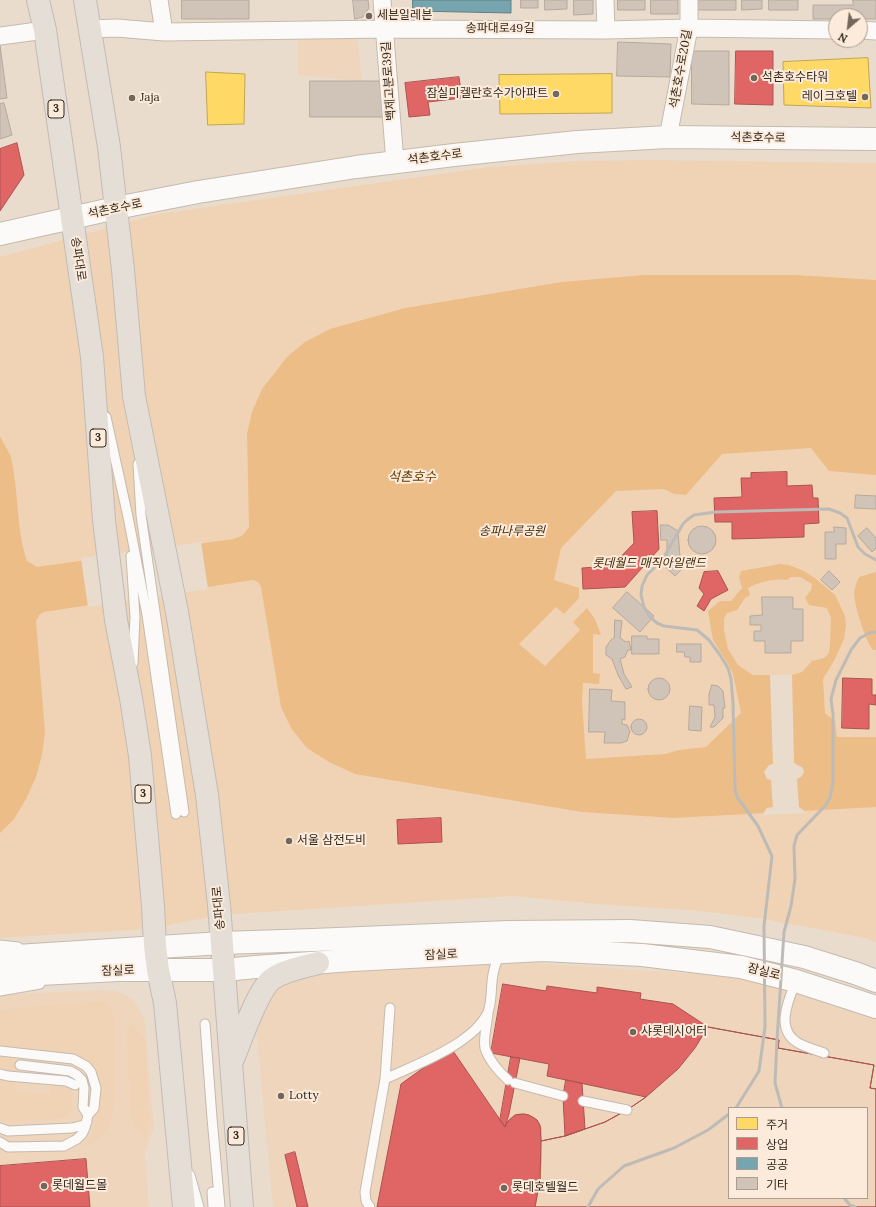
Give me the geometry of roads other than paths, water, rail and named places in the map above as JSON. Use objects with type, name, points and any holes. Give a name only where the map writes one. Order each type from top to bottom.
[{"type":"main road","name":"송파대로","points":[[38,0],[45,30],[92,357],[104,520],[125,619]]},
{"type":"main road","name":"3","points":[[87,17],[109,147],[134,396],[149,514]]},
{"type":"main road","name":"송파대로","points":[[149,514],[177,612],[207,795],[222,943],[242,1207]]},
{"type":"main road","name":"3","points":[[125,619],[131,698],[140,756],[155,946],[165,1003],[184,1207]]},
{"type":"main road","points":[[231,1064],[253,1008],[261,994],[272,980],[289,971],[318,963]]},
{"type":"street","points":[[159,0],[164,32]]},
{"type":"street","name":"백제고분로39길","points":[[382,0],[395,162]]},
{"type":"street","points":[[605,0],[606,30]]},
{"type":"street","name":"석촌호수로20길","points":[[668,137],[689,28],[689,0]]},
{"type":"street","name":"송파대로49길","points":[[87,17],[118,28],[164,32],[385,29],[606,30],[689,28],[828,30]]},
{"type":"street","points":[[0,36],[45,30]]},
{"type":"street","name":"석촌호수로","points":[[0,234],[116,208],[198,192],[395,162],[454,155],[577,142],[668,137],[876,139]]},
{"type":"street","name":"잠실로","points":[[0,957],[155,946],[222,943],[508,932],[630,931],[710,937],[804,957],[876,981]]},
{"type":"street","name":"잠실로","points":[[0,976],[158,970],[224,970],[543,950],[642,955],[741,967],[796,981],[876,1007]]},
{"type":"lane","points":[[76,0],[87,17]]},
{"type":"lane","points":[[92,357],[151,615],[180,813]]},
{"type":"lane","points":[[149,514],[151,615]]},
{"type":"lane","points":[[125,619],[128,517]]},
{"type":"lane","points":[[0,946],[68,952]]},
{"type":"lane","points":[[501,952],[494,970],[485,1040],[486,1049],[500,1073],[512,1081],[562,1096]]},
{"type":"lane","points":[[0,991],[43,983],[85,979],[98,972]]},
{"type":"lane","points":[[796,981],[787,1003],[784,1023],[789,1034],[799,1044],[824,1053]]},
{"type":"lane","points":[[370,1207],[366,1202],[365,1192],[385,1079],[390,1008]]},
{"type":"lane","points":[[385,1079],[451,1048],[473,1031],[484,1019],[488,1011]]},
{"type":"lane","points":[[213,1207],[202,1024],[220,1207]]},
{"type":"lane","points":[[0,1051],[73,1059],[86,1066],[91,1072],[96,1088],[94,1108],[84,1125],[72,1128],[8,1131],[0,1128]]},
{"type":"lane","points":[[0,1142],[8,1148],[64,1146],[77,1139],[82,1134],[88,1118],[83,1107],[84,1088],[82,1080],[77,1075],[70,1071],[20,1065]]},
{"type":"lane","points":[[3,1076],[66,1081],[75,1085]]},
{"type":"lane","points":[[583,1101],[627,1110]]},
{"type":"lane","points":[[177,1134],[199,1207]]},
{"type":"water","name":"석촌호수","points":[[644,275],[795,275],[876,280],[876,475],[829,471],[811,448],[722,454],[686,495],[674,494],[664,489],[616,491],[561,548],[554,580],[579,588],[579,598],[564,614],[556,607],[519,644],[545,666],[580,630],[573,622],[587,608],[595,619],[601,635],[593,634],[593,673],[600,674],[599,684],[583,683],[582,702],[586,759],[665,754],[679,750],[706,747],[741,713],[733,674],[713,640],[708,611],[720,601],[731,601],[742,588],[739,577],[741,571],[780,564],[789,565],[804,571],[835,595],[845,616],[846,625],[844,639],[835,659],[823,679],[825,713],[835,721],[837,737],[876,737],[876,807],[673,818],[582,812],[355,774],[329,762],[307,748],[291,728],[281,707],[261,587],[258,582],[253,580],[44,612],[39,615],[36,621],[45,732],[42,755],[36,777],[26,799],[14,819],[0,833],[0,436],[11,458],[14,471],[23,549],[27,561],[37,567],[233,539],[242,536],[249,527],[247,434],[252,412],[262,389],[287,357],[305,342],[330,329],[405,308],[562,282]],"holes":[[[791,577],[800,577],[812,584],[811,590],[805,598],[809,605],[827,608],[831,618],[829,653],[824,658],[812,661],[802,672],[792,675],[753,675],[738,665],[728,649],[724,630],[724,619],[727,613],[737,610],[745,598],[750,595],[748,588],[767,581],[787,580]]]},
{"type":"water","points":[[876,572],[876,650],[873,650],[860,622],[854,592],[859,577]]},
{"type":"railway","points":[[737,1107],[759,1071],[765,1027],[764,926],[772,856],[758,826],[737,797],[735,789],[733,703],[731,679],[728,668],[709,640],[697,630],[664,626],[657,623],[650,617],[644,607],[641,595],[642,586],[647,575],[662,560],[683,524],[694,515],[716,512],[829,509],[840,513],[847,518],[858,547],[865,554],[876,560]]},
{"type":"railway","points":[[782,1107],[775,1083],[777,1040],[784,932],[791,906],[795,879],[794,846],[797,835],[825,806],[830,798],[833,782],[833,714],[831,699],[836,680],[851,650],[860,638],[869,633],[876,632]]},
{"type":"railway","points":[[588,1207],[598,1189],[624,1166],[674,1148],[708,1130],[728,1115]]},
{"type":"railway","points":[[845,1199],[850,1205],[855,1207]]},
{"type":"place","name":"세븐일레븐","points":[[369,16]]},
{"type":"place","name":"석촌호수타워","points":[[754,78]]},
{"type":"place","name":"잠실미켈란호수가아파트","points":[[556,94]]},
{"type":"place","name":"레이크호텔","points":[[865,97]]},
{"type":"place","name":"Jaja","points":[[132,98]]},
{"type":"place","name":"서울 삼전도비","points":[[289,841]]},
{"type":"place","name":"샤롯데시어터","points":[[633,1032]]},
{"type":"place","name":"Lotty","points":[[281,1096]]},
{"type":"place","name":"롯데월드몰","points":[[44,1186]]},
{"type":"place","name":"롯데호텔월드","points":[[504,1188]]},
{"type":"park label","name":"송파나루공원","points":[[512,532]]},
{"type":"park label","name":"롯데월드 매직아일랜드","points":[[649,564]]}]
